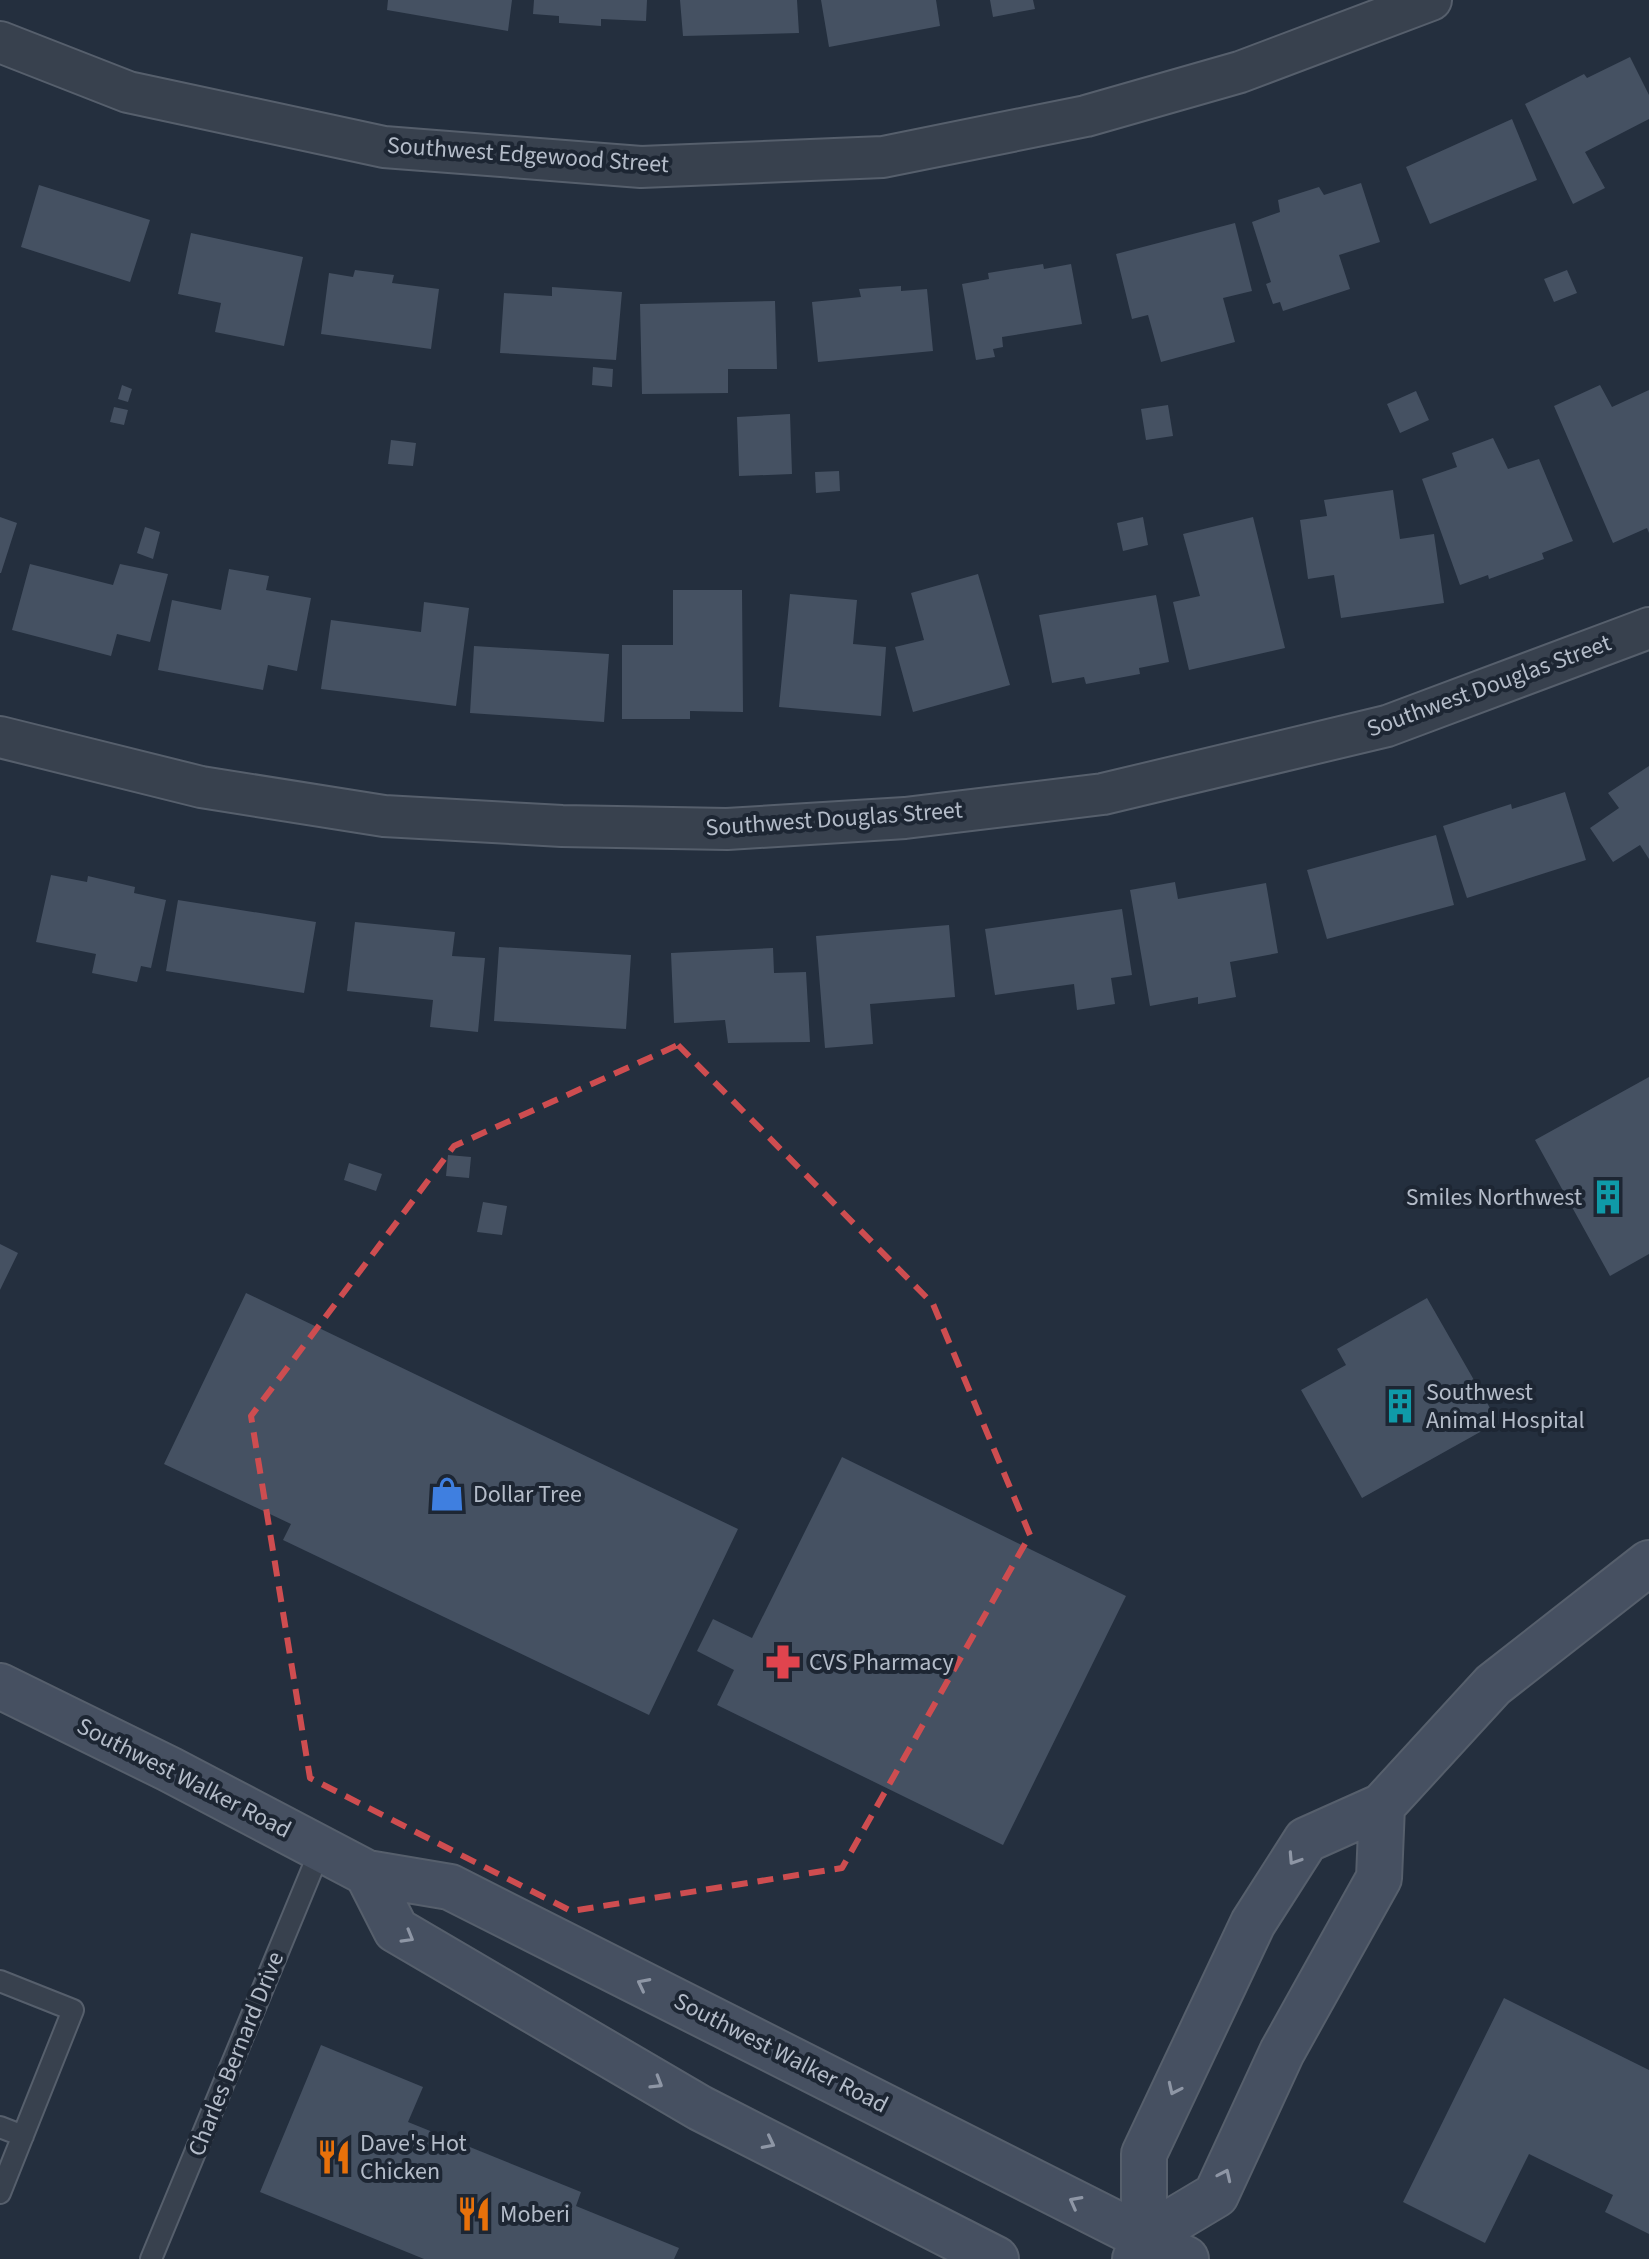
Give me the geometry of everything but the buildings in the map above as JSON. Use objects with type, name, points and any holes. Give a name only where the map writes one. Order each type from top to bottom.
[{"type":"main road","points":[[1140,2249],[1144,2154],[1253,1923],[1306,1840],[1382,1806],[1493,1685],[1649,1563]]},
{"type":"main road","name":"Southwest Walker Road","points":[[0,1686],[367,1873],[450,1887],[1140,2249],[1186,2259]]},
{"type":"main road","points":[[1140,2249],[1216,2195],[1282,2052],[1379,1878],[1382,1806]]},
{"type":"main road","points":[[367,1873],[396,1930],[700,2108],[996,2259]]},
{"type":"street","name":"Southwest Edgewood Street","points":[[0,42],[128,92],[384,147],[641,167],[883,157],[1086,116],[1240,72],[1431,0]]},
{"type":"street","name":"Southwest Douglas Street","points":[[0,737],[201,787],[384,816],[562,826],[727,829],[891,819],[1103,794],[1387,726],[1649,628]]},
{"type":"lane","name":"Charles Bernard Drive","points":[[151,2259],[321,1848]]},
{"type":"lane","points":[[0,1981],[73,2010],[0,2193]]},
{"type":"lane","points":[[0,2127],[23,2136]]},
{"type":"highlighted area","points":[[678,1045],[933,1304],[1030,1535],[842,1868],[571,1911],[310,1778],[251,1416],[454,1146]]},
{"type":"place","name":"Smiles Northwest","points":[[1608,1197]]},
{"type":"place","name":"Southwest Animal Hospital","points":[[1400,1406]]},
{"type":"place","name":"Dollar Tree","points":[[447,1494]]},
{"type":"place","name":"CVS Pharmacy","points":[[783,1662]]},
{"type":"place","name":"Dave's Hot Chicken","points":[[334,2157]]},
{"type":"place","name":"Moberi","points":[[474,2214]]}]
